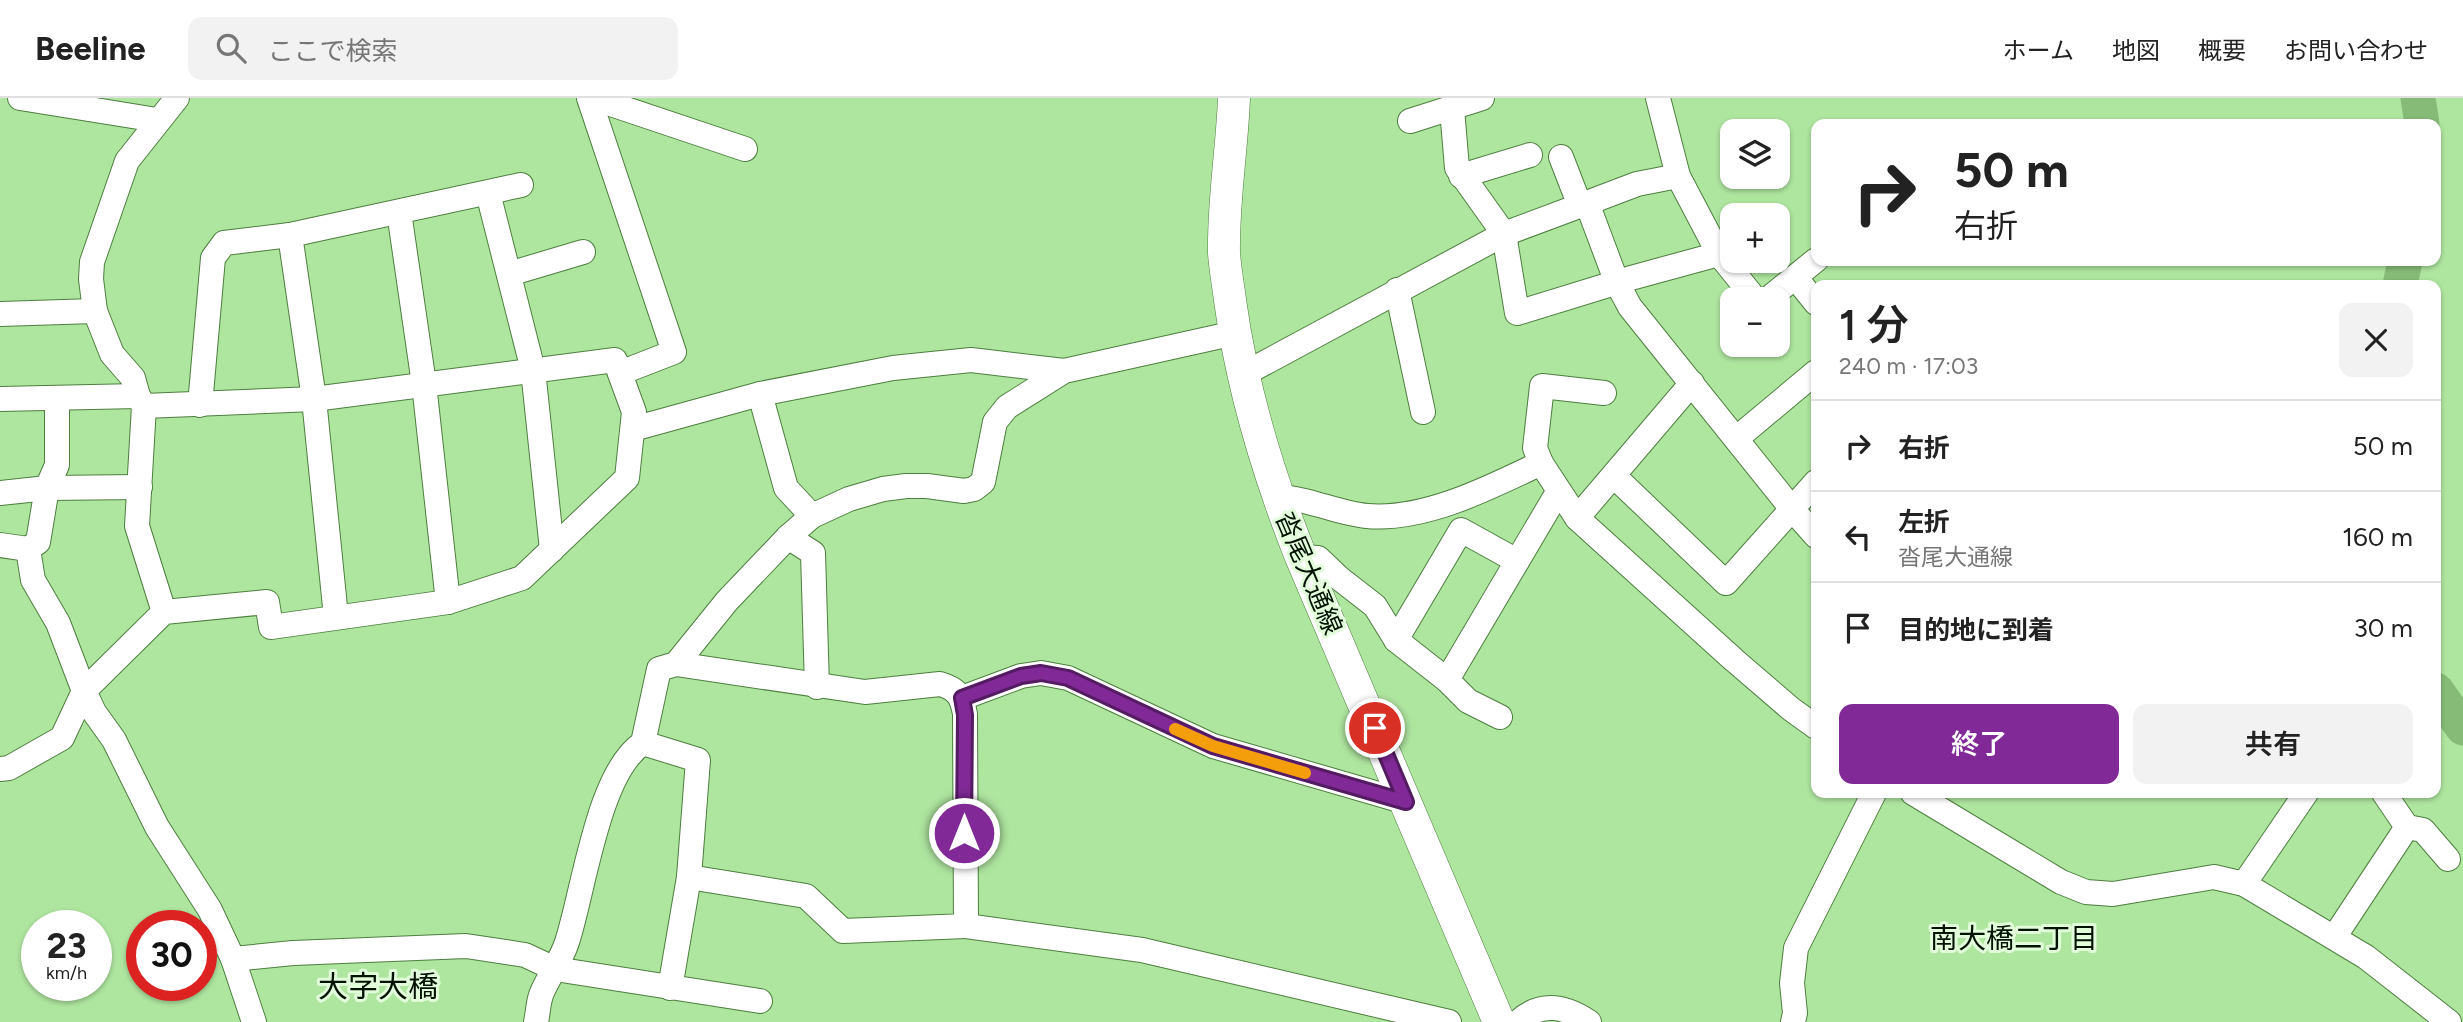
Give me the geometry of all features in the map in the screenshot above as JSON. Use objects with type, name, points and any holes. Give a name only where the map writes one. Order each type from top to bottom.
[{"type":"main road","name":"沓尾大通線","points":[[1234,98],[1224,255],[1235,333],[1252,409],[1277,497],[1499,1022]]},
{"type":"street","points":[[20,98],[158,120]]},
{"type":"street","points":[[164,612],[137,526],[141,401],[133,378],[112,354],[95,311],[91,279],[98,241],[127,161],[177,98]]},
{"type":"street","points":[[591,98],[746,149]]},
{"type":"street","points":[[591,98],[674,352],[620,373]]},
{"type":"street","points":[[1658,98],[1678,176],[1719,254],[1745,287]]},
{"type":"street","points":[[1410,121],[1464,102],[1457,168],[1504,234],[1517,313],[1719,254]]},
{"type":"street","points":[[1461,176],[1530,155]]},
{"type":"street","points":[[1561,157],[1630,307],[1811,530]]},
{"type":"street","points":[[1244,374],[1504,234],[1637,184],[1678,176]]},
{"type":"street","points":[[200,405],[213,258],[224,243],[290,235],[521,185]]},
{"type":"street","points":[[488,193],[533,370],[552,550]]},
{"type":"street","points":[[399,212],[424,384],[448,602]]},
{"type":"street","points":[[290,235],[314,399],[336,617]]},
{"type":"street","points":[[509,274],[583,252]]},
{"type":"street","points":[[1783,287],[1811,264]]},
{"type":"street","points":[[1795,277],[1811,297]]},
{"type":"street","points":[[1398,289],[1423,412]]},
{"type":"street","points":[[0,314],[95,311]]},
{"type":"street","points":[[633,429],[760,394],[892,368],[971,360],[1064,371],[1235,333]]},
{"type":"street","points":[[0,399],[141,401],[200,405],[314,399],[615,360],[634,412],[626,478],[522,578],[448,602],[271,627],[267,602],[164,612],[84,691],[62,738],[9,768],[0,769]]},
{"type":"street","points":[[676,664],[727,601],[788,537],[813,516],[849,499],[883,489],[917,486],[964,491],[974,489],[983,482],[995,422],[1007,407],[1064,371]]},
{"type":"street","points":[[1737,438],[1811,376]]},
{"type":"street","points":[[1577,518],[1615,477],[1692,383]]},
{"type":"street","points":[[1604,393],[1542,386],[1535,448],[1558,492],[1577,518],[1734,660],[1811,723]]},
{"type":"street","points":[[760,394],[786,488],[813,516]]},
{"type":"street","points":[[0,545],[28,549],[37,542],[47,488],[57,465],[57,400]]},
{"type":"street","points":[[1277,497],[1296,497],[1367,516],[1407,513],[1428,510],[1489,488],[1541,463]]},
{"type":"street","points":[[1615,477],[1726,583],[1811,488]]},
{"type":"street","points":[[0,493],[47,488],[140,487]]},
{"type":"street","points":[[1447,680],[1558,492]]},
{"type":"street","points":[[1396,640],[1461,530],[1517,561]]},
{"type":"street","points":[[788,537],[813,553],[817,687]]},
{"type":"street","points":[[28,549],[33,580],[58,623],[94,712],[114,740],[157,827],[210,910],[233,959],[254,1022]]},
{"type":"street","points":[[1301,557],[1318,558],[1375,606],[1396,640],[1447,680],[1468,701],[1500,717]]},
{"type":"street","points":[[536,1022],[541,996],[566,946],[601,809],[631,751],[643,743],[659,669],[676,664],[865,692],[940,684],[952,687],[962,698],[965,715],[966,926]]},
{"type":"street","points":[[962,698],[1021,676],[1041,673],[1068,678],[1213,746],[1406,802]]},
{"type":"street","points":[[643,743],[698,760],[689,877],[670,988]]},
{"type":"street","points":[[1793,1022],[1795,1013],[1792,983],[1796,948],[1871,798]]},
{"type":"street","points":[[1921,798],[2061,882],[2086,892],[2113,894],[2214,877],[2244,884],[2366,957],[2449,1022]]},
{"type":"street","points":[[2244,884],[2303,798]]},
{"type":"street","points":[[2387,798],[2407,827],[2423,830],[2448,859]]},
{"type":"street","points":[[2334,936],[2407,827]]},
{"type":"street","points":[[689,877],[806,896],[843,931],[966,926],[1142,950],[1449,1022]]},
{"type":"street","points":[[233,959],[293,953],[466,946],[524,956],[555,969],[761,1002]]},
{"type":"street","points":[[1518,1022],[1538,1009],[1555,1007],[1574,1012],[1589,1022]]},
{"type":"waterway","points":[[2418,98],[2421,119]]},
{"type":"waterway","points":[[2401,280],[2404,266]]},
{"type":"waterway","points":[[2441,697],[2463,728]]},
{"type":"slow traffic","points":[[1175,729],[1213,746],[1305,773]]},
{"type":"district","name":"南大橋二丁目","points":[[2014,938]]},
{"type":"district","name":"大字大橋","points":[[378,987]]},
{"type":"route","points":[[964,833],[965,715],[962,698],[1021,676],[1041,673],[1068,678],[1213,746],[1406,802],[1375,728]]}]
